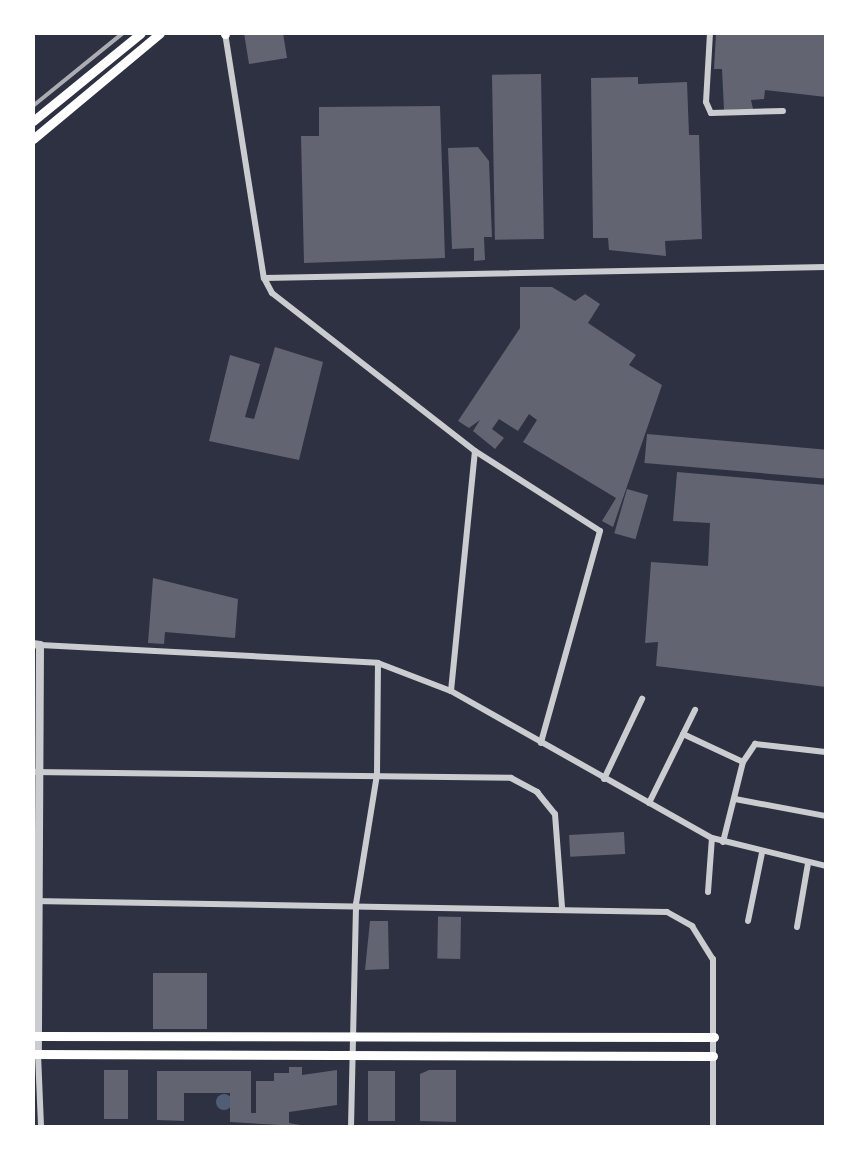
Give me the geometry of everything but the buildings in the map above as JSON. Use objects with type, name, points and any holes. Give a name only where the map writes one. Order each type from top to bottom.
[{"type":"main road","points":[[33,121],[141,33]]},
{"type":"main road","points":[[33,139],[160,34]]},
{"type":"main road","points":[[49,109],[56,119]]},
{"type":"main road","points":[[36,1036],[353,1033],[714,1037]]},
{"type":"main road","points":[[36,1054],[713,1056]]},
{"type":"street","points":[[710,33],[706,103],[711,114],[783,111]]},
{"type":"street","points":[[225,34],[264,278],[285,307],[475,451],[600,531],[541,743]]},
{"type":"street","points":[[264,278],[826,267]]},
{"type":"street","points":[[451,691],[475,451]]},
{"type":"street","points":[[41,1127],[36,1054],[37,645],[378,663],[451,691],[712,838],[762,853],[826,866]]},
{"type":"street","points":[[351,1127],[356,904],[377,775],[378,663]]},
{"type":"street","points":[[604,779],[642,699]]},
{"type":"street","points":[[649,803],[695,710]]},
{"type":"street","points":[[683,734],[743,762]]},
{"type":"street","points":[[723,842],[743,762],[755,744],[826,752]]},
{"type":"street","points":[[36,772],[497,775],[537,792],[561,833],[562,907]]},
{"type":"street","points":[[735,799],[826,816]]},
{"type":"street","points":[[708,892],[712,838]]},
{"type":"street","points":[[748,920],[762,853]]},
{"type":"street","points":[[797,927],[808,863]]},
{"type":"street","points":[[36,901],[562,907],[667,912],[692,926],[713,959],[713,1127]]},
{"type":"water","points":[[221,1094],[227,1094],[232,1102],[230,1108],[221,1110],[216,1105],[216,1099]]},
{"type":"railway","points":[[33,106],[123,33]]}]
